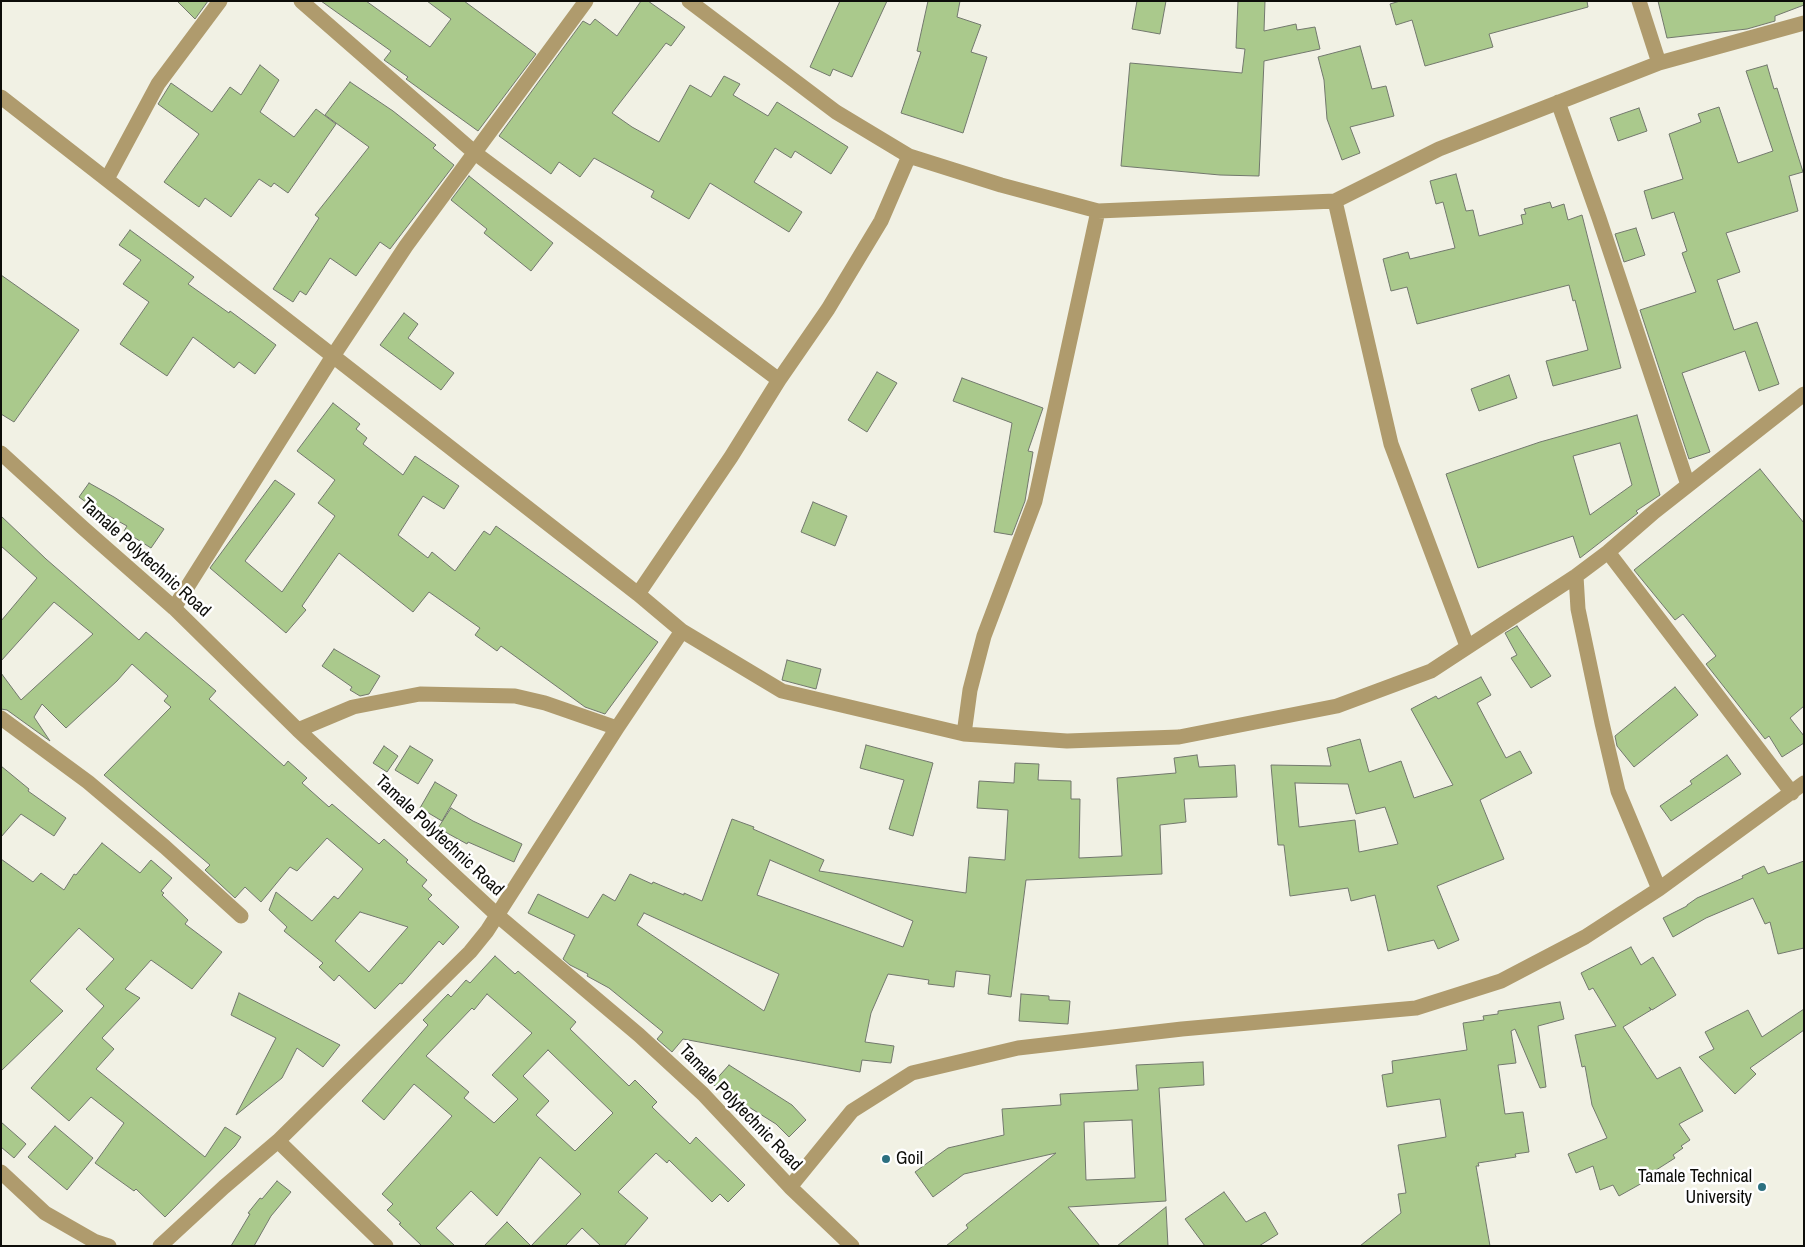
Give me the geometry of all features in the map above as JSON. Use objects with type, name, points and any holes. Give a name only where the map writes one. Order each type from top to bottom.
[{"type":"street","points":[[107,179],[158,84],[220,1]]},
{"type":"street","points":[[301,1],[475,153],[779,380]]},
{"type":"street","points":[[174,608],[333,356],[406,246],[586,1]]},
{"type":"street","points":[[689,1],[836,112],[910,156],[1000,185],[1098,211],[1335,201],[1439,149],[1659,63],[1804,23]]},
{"type":"street","points":[[1639,1],[1659,63]]},
{"type":"street","points":[[1,98],[638,594],[682,632],[782,691],[964,734],[1067,741],[1179,737],[1337,706],[1431,671],[1576,576],[1804,394]]},
{"type":"street","points":[[1558,102],[1599,218],[1688,485]]},
{"type":"street","points":[[638,594],[828,309],[880,221],[910,156]]},
{"type":"street","points":[[1335,201],[1390,444],[1467,646]]},
{"type":"street","points":[[964,734],[970,690],[984,636],[1035,501],[1098,211]]},
{"type":"street","name":"Tamale Polytechnic Road","points":[[1,453],[174,608],[298,730],[497,915],[640,1035],[703,1094],[790,1187],[852,1246]]},
{"type":"street","points":[[790,1187],[852,1111],[912,1073],[1018,1048],[1182,1029],[1416,1008],[1500,981],[1584,937],[1659,889],[1798,788],[1608,552]]},
{"type":"street","points":[[1576,576],[1578,609],[1618,791],[1659,889]]},
{"type":"street","points":[[160,1246],[224,1187],[278,1141],[470,952],[497,915],[617,728],[682,632]]},
{"type":"street","points":[[298,730],[353,706],[420,694],[515,696],[544,703],[617,728]]},
{"type":"street","points":[[1,718],[95,788],[165,847],[240,916]]},
{"type":"street","points":[[278,1141],[386,1246]]},
{"type":"street","points":[[1,1172],[45,1213],[94,1241],[109,1246]]},
{"type":"building","points":[[177,1],[208,1],[195,19]]},
{"type":"building","points":[[321,1],[366,1],[430,47],[451,19],[427,1],[464,1],[536,54],[478,131],[406,79],[408,77],[384,60],[391,51]]},
{"type":"building","points":[[641,1],[648,1],[685,27],[671,46],[666,43],[612,113],[659,142],[690,85],[711,97],[724,76],[740,84],[733,95],[768,116],[777,102],[848,147],[831,174],[795,151],[791,158],[775,148],[754,182],[802,212],[789,232],[710,183],[689,219],[651,197],[654,191],[594,158],[580,177],[559,162],[551,174],[499,136],[583,21],[590,25],[595,19],[617,36]]},
{"type":"building","points":[[840,1],[887,1],[852,77],[833,69],[830,76],[810,67]]},
{"type":"building","points":[[928,1],[960,1],[957,17],[981,25],[971,52],[987,57],[963,133],[901,113],[921,52],[917,51]]},
{"type":"building","points":[[1137,1],[1166,1],[1160,34],[1132,29]]},
{"type":"building","points":[[1238,1],[1265,1],[1264,31],[1296,24],[1297,30],[1315,27],[1320,49],[1264,61],[1259,176],[1220,175],[1121,166],[1130,63],[1242,73],[1245,49],[1236,48]]},
{"type":"building","points":[[1400,1],[1587,1],[1588,7],[1489,34],[1493,47],[1425,66],[1412,20],[1396,25],[1390,4]]},
{"type":"building","points":[[1658,1],[1804,1],[1804,5],[1775,16],[1775,21],[1747,29],[1667,38]]},
{"type":"building","points":[[1360,46],[1372,89],[1386,86],[1394,116],[1350,127],[1360,153],[1342,160],[1327,119],[1324,80],[1318,57]]},
{"type":"building","points":[[260,65],[279,80],[260,112],[294,137],[316,109],[336,124],[288,193],[274,183],[271,187],[259,179],[231,217],[205,198],[199,207],[164,182],[199,134],[158,104],[171,83],[212,112],[230,87],[241,95]]},
{"type":"building","points":[[1767,65],[1774,89],[1777,88],[1803,172],[1789,176],[1798,211],[1726,233],[1740,272],[1717,280],[1734,330],[1757,322],[1779,384],[1759,391],[1745,351],[1682,373],[1710,452],[1689,459],[1640,310],[1696,292],[1682,253],[1687,251],[1674,212],[1652,219],[1644,191],[1683,179],[1669,134],[1701,122],[1698,114],[1719,107],[1738,163],[1773,151],[1746,71]]},
{"type":"building","points":[[350,82],[393,111],[436,145],[433,148],[454,165],[390,249],[380,242],[356,276],[330,258],[306,295],[300,291],[293,302],[273,289],[319,218],[315,215],[369,147],[325,115]]},
{"type":"building","points":[[1639,108],[1647,131],[1618,141],[1610,118]]},
{"type":"building","points":[[1456,174],[1466,211],[1473,210],[1479,236],[1523,224],[1521,215],[1526,214],[1524,209],[1550,202],[1552,208],[1564,204],[1568,220],[1582,215],[1621,368],[1553,386],[1546,361],[1588,350],[1575,300],[1573,301],[1569,285],[1417,324],[1407,287],[1391,291],[1383,259],[1408,252],[1410,259],[1455,248],[1443,202],[1436,204],[1430,181]]},
{"type":"building","points":[[469,176],[553,243],[531,271],[484,233],[487,229],[451,200]]},
{"type":"building","points":[[1636,228],[1645,255],[1624,262],[1615,234]]},
{"type":"building","points":[[130,230],[194,277],[188,284],[229,313],[230,311],[276,345],[255,374],[239,362],[234,368],[193,337],[167,376],[120,344],[149,302],[123,284],[141,260],[119,245]]},
{"type":"building","points":[[1,275],[79,330],[14,422],[1,414]]},
{"type":"building","points":[[404,313],[418,324],[408,338],[454,373],[441,390],[380,345]]},
{"type":"building","points":[[877,372],[897,383],[867,432],[848,420]]},
{"type":"building","points":[[1509,375],[1517,398],[1479,411],[1471,389]]},
{"type":"building","points":[[962,378],[1043,408],[1028,451],[1033,452],[1025,501],[1012,535],[994,532],[1012,423],[953,401]]},
{"type":"building","points":[[333,403],[360,424],[356,429],[367,438],[363,444],[403,475],[415,456],[459,486],[444,509],[423,496],[398,535],[428,558],[432,552],[455,571],[484,531],[490,535],[496,526],[658,642],[605,714],[585,707],[501,646],[497,651],[475,635],[480,628],[429,592],[413,612],[339,553],[302,606],[306,610],[286,633],[210,568],[275,480],[295,494],[245,561],[282,592],[335,516],[318,503],[335,480],[297,451]]},
{"type":"building","points":[[1637,415],[1660,495],[1636,511],[1638,513],[1580,558],[1573,536],[1478,568],[1446,474],[1540,442]],"holes":[[[1620,443],[1632,485],[1590,515],[1573,456]]]},
{"type":"building","points":[[1760,469],[1804,523],[1804,706],[1790,718],[1804,736],[1804,743],[1782,757],[1769,736],[1765,739],[1706,664],[1716,656],[1683,614],[1675,620],[1634,570]]},
{"type":"building","points":[[89,483],[164,529],[151,548],[124,531],[127,526],[79,497]]},
{"type":"building","points":[[813,502],[847,516],[835,546],[801,532]]},
{"type":"building","points":[[1,516],[46,559],[139,640],[146,632],[216,691],[209,699],[284,766],[288,761],[307,778],[302,783],[329,807],[332,804],[379,844],[384,839],[408,860],[406,862],[427,880],[422,886],[432,895],[428,899],[459,927],[443,945],[439,941],[402,984],[400,983],[375,1009],[339,975],[334,981],[319,967],[323,963],[284,931],[287,927],[269,910],[276,892],[312,921],[334,896],[338,899],[363,869],[327,838],[297,871],[290,867],[261,902],[245,887],[235,898],[205,870],[210,865],[104,775],[171,707],[164,701],[168,696],[132,664],[117,681],[66,728],[42,704],[34,717],[50,741],[7,710],[1,709],[1,673],[21,700],[93,634],[54,602],[1,661],[1,621],[37,578],[1,546]],"holes":[[[360,912],[408,927],[369,972],[335,941]]]},
{"type":"building","points":[[1517,626],[1551,676],[1531,688],[1511,658],[1517,655],[1505,633]]},
{"type":"building","points":[[334,649],[380,676],[369,694],[360,696],[350,690],[352,687],[322,666]]},
{"type":"building","points":[[787,660],[821,669],[816,689],[782,680]]},
{"type":"building","points":[[1481,677],[1491,695],[1477,703],[1506,758],[1520,751],[1532,773],[1480,800],[1504,859],[1437,886],[1459,940],[1438,949],[1434,940],[1388,951],[1375,895],[1351,901],[1348,888],[1290,896],[1284,845],[1278,845],[1271,765],[1331,766],[1327,748],[1360,739],[1369,772],[1401,761],[1414,798],[1453,785],[1411,709],[1436,696],[1438,699]],"holes":[[[1295,783],[1348,784],[1356,814],[1385,807],[1398,844],[1359,852],[1355,820],[1299,827]]]},
{"type":"building","points":[[1675,687],[1698,715],[1634,767],[1617,746],[1615,736]]},
{"type":"building","points":[[866,745],[933,763],[913,836],[889,829],[904,780],[860,768]]},
{"type":"building","points":[[384,746],[398,756],[387,772],[373,763]]},
{"type":"building","points":[[410,746],[433,760],[418,784],[395,770]]},
{"type":"building","points":[[1197,755],[1199,767],[1235,765],[1237,797],[1184,799],[1186,822],[1160,825],[1162,874],[1026,880],[1011,997],[988,994],[990,975],[956,971],[954,987],[928,984],[929,980],[888,974],[871,1013],[865,1042],[894,1046],[891,1063],[862,1060],[860,1072],[683,1039],[672,1052],[657,1039],[663,1032],[609,988],[587,976],[588,974],[570,965],[563,959],[575,935],[528,913],[538,894],[588,918],[603,894],[615,901],[630,874],[652,884],[653,882],[702,901],[732,819],[754,827],[753,829],[824,860],[819,871],[966,893],[969,857],[1005,860],[1008,810],[977,808],[979,781],[1014,783],[1015,763],[1039,764],[1038,780],[1071,781],[1071,799],[1080,799],[1079,858],[1122,856],[1117,778],[1176,773],[1174,758]],"holes":[[[770,860],[913,921],[903,947],[757,895]],[[644,913],[779,974],[764,1011],[637,925]]]},
{"type":"building","points":[[1727,755],[1741,774],[1671,821],[1660,806],[1692,784],[1690,781]]},
{"type":"building","points":[[1,766],[29,789],[28,791],[66,818],[54,836],[21,814],[1,837]]},
{"type":"building","points":[[435,782],[457,795],[442,821],[420,808]]},
{"type":"building","points":[[451,808],[473,821],[522,844],[514,862],[468,842],[467,844],[438,828]]},
{"type":"building","points":[[102,843],[140,873],[151,860],[172,878],[161,891],[164,893],[162,895],[188,920],[185,924],[222,952],[192,989],[151,960],[125,989],[140,998],[102,1038],[114,1049],[96,1069],[205,1157],[225,1127],[241,1137],[235,1146],[165,1217],[136,1189],[134,1191],[95,1163],[124,1123],[91,1097],[69,1121],[31,1088],[104,1006],[86,989],[114,959],[79,928],[30,981],[63,1011],[1,1071],[1,859],[33,882],[41,873],[64,890],[74,874],[76,875]]},
{"type":"building","points":[[1804,861],[1804,948],[1778,954],[1770,922],[1765,924],[1753,898],[1706,918],[1673,937],[1663,918],[1687,906],[1697,898],[1743,878],[1742,876],[1764,866],[1768,874]]},
{"type":"building","points":[[1631,947],[1641,965],[1653,957],[1676,995],[1652,1010],[1649,1007],[1651,1010],[1623,1027],[1657,1079],[1680,1067],[1703,1111],[1679,1124],[1690,1140],[1673,1155],[1675,1158],[1642,1179],[1644,1182],[1619,1196],[1613,1185],[1600,1190],[1593,1166],[1576,1173],[1568,1154],[1607,1138],[1592,1105],[1585,1066],[1582,1067],[1575,1035],[1616,1026],[1593,988],[1589,990],[1581,973]]},
{"type":"building","points":[[495,956],[515,974],[518,971],[576,1022],[570,1029],[629,1086],[635,1080],[657,1102],[652,1107],[690,1144],[696,1137],[745,1185],[728,1202],[720,1194],[712,1202],[669,1160],[667,1163],[656,1153],[618,1192],[648,1218],[624,1246],[601,1246],[582,1228],[565,1246],[531,1246],[581,1194],[540,1157],[497,1216],[471,1191],[436,1228],[455,1246],[422,1246],[387,1210],[393,1204],[382,1194],[452,1116],[414,1084],[384,1120],[362,1101],[428,1025],[423,1020],[448,994],[451,997],[466,980],[470,983]],"holes":[[[487,994],[532,1033],[492,1075],[518,1099],[494,1123],[464,1098],[469,1092],[426,1056],[472,1008],[474,1010]],[[548,1050],[613,1113],[575,1151],[536,1115],[549,1101],[523,1076]]]},
{"type":"building","points":[[239,993],[340,1045],[323,1067],[297,1048],[282,1078],[236,1115],[276,1038],[231,1015]]},
{"type":"building","points":[[1021,994],[1049,996],[1049,1000],[1070,1001],[1068,1024],[1019,1021]]},
{"type":"building","points":[[1560,1002],[1564,1019],[1538,1026],[1546,1087],[1540,1088],[1515,1029],[1511,1031],[1516,1063],[1498,1065],[1505,1114],[1523,1112],[1529,1152],[1515,1154],[1516,1157],[1478,1163],[1479,1166],[1476,1166],[1490,1246],[1360,1246],[1401,1213],[1398,1194],[1406,1193],[1398,1145],[1446,1137],[1440,1099],[1387,1107],[1382,1075],[1393,1073],[1392,1061],[1467,1050],[1463,1023],[1484,1020],[1483,1016],[1498,1014],[1498,1011]]},
{"type":"building","points":[[1804,1009],[1804,1030],[1750,1068],[1756,1074],[1735,1094],[1699,1057],[1714,1049],[1705,1032],[1748,1010],[1762,1037]]},
{"type":"building","points":[[1203,1062],[1204,1085],[1159,1088],[1166,1201],[1068,1207],[1100,1246],[946,1246],[968,1228],[966,1225],[1056,1153],[964,1174],[933,1197],[915,1172],[948,1148],[1004,1135],[1002,1109],[1061,1105],[1060,1094],[1138,1090],[1136,1065]],"holes":[[[1132,1120],[1135,1178],[1086,1180],[1084,1122]]]},
{"type":"building","points":[[729,1065],[792,1105],[806,1120],[789,1137],[776,1124],[712,1084]]},
{"type":"building","points":[[1,1122],[26,1144],[14,1158],[1,1147]]},
{"type":"building","points":[[55,1126],[93,1158],[67,1190],[28,1157]]},
{"type":"building","points":[[277,1181],[291,1192],[271,1216],[254,1246],[231,1246],[250,1214],[248,1213]]},
{"type":"building","points":[[1224,1192],[1246,1222],[1265,1212],[1278,1234],[1259,1246],[1205,1246],[1185,1219]]},
{"type":"building","points":[[1166,1207],[1168,1246],[1117,1246]]},
{"type":"building","points":[[507,1222],[531,1246],[484,1246]]},
{"type":"place","name":"Goil","points":[[886,1159]]},
{"type":"place","name":"Tamale Technical University","points":[[1762,1187]]}]
